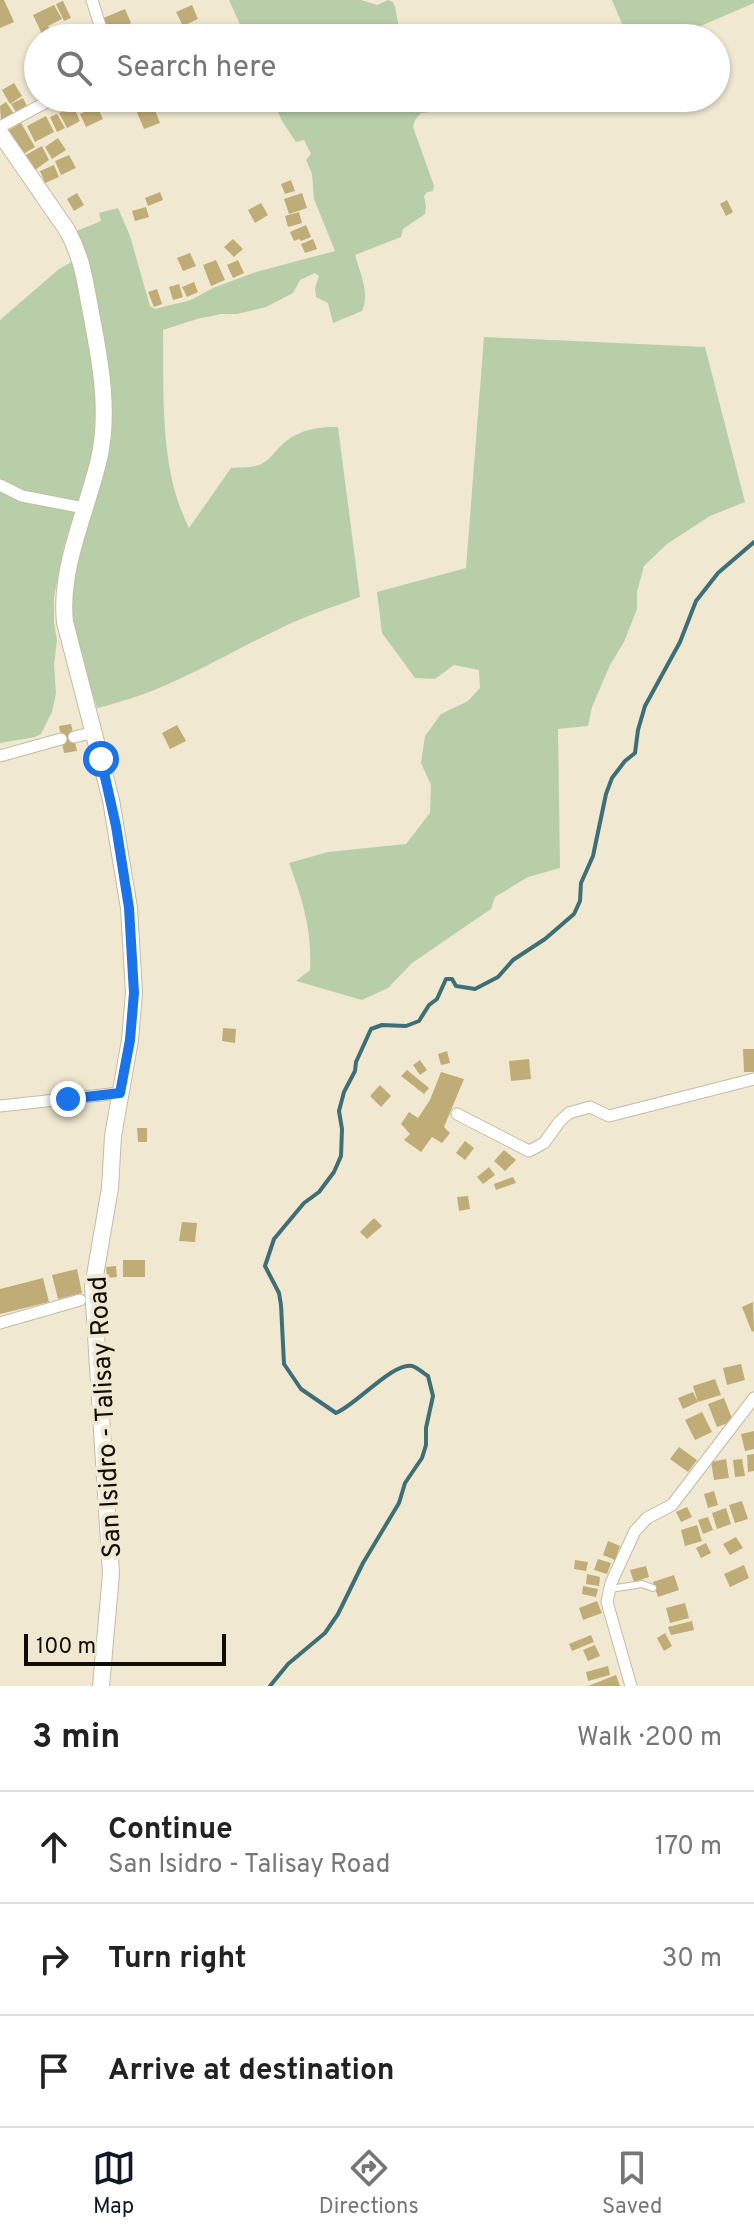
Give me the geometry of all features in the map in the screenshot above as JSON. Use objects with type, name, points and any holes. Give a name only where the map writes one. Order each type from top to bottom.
[{"type":"street","points":[[92,0],[100,24]]},
{"type":"street","points":[[0,130],[30,112]]},
{"type":"street","name":"San Isidro - Talisay Road","points":[[0,130],[76,247],[88,285],[101,364],[103,434],[70,563],[63,608],[111,800],[129,908],[134,1005],[113,1136],[110,1188],[93,1287],[111,1574],[101,1686]]},
{"type":"street","points":[[0,485],[22,496],[84,508]]},
{"type":"street","points":[[0,756],[95,732]]},
{"type":"street","points":[[457,1114],[529,1151],[544,1143],[569,1113],[590,1107],[609,1116],[754,1079]]},
{"type":"street","points":[[0,1106],[120,1093]]},
{"type":"street","points":[[0,1323],[80,1300]]},
{"type":"street","points":[[631,1686],[607,1602],[610,1589],[635,1531],[647,1518],[672,1505],[754,1398]]},
{"type":"lane","points":[[610,1589],[642,1584],[653,1588]]},
{"type":"green space","points":[[229,0],[361,0],[377,5],[388,0],[393,2],[398,24],[240,24]]},
{"type":"green space","points":[[612,0],[754,0],[754,3],[705,24],[622,24]]},
{"type":"green space","points":[[278,112],[430,112],[421,113],[413,127],[434,186],[433,191],[424,196],[425,214],[403,229],[401,237],[355,255],[365,290],[362,311],[333,323],[328,303],[316,297],[319,276],[315,273],[300,280],[293,293],[266,307],[197,319],[163,330],[168,457],[179,505],[189,528],[231,468],[261,464],[285,442],[304,432],[338,427],[360,597],[289,624],[169,684],[97,708],[72,631],[70,588],[109,445],[74,232],[101,221],[99,213],[118,208],[130,236],[150,306],[155,309],[191,300],[256,272],[335,251],[314,199],[312,174],[306,160],[311,154],[304,140],[296,142]]},
{"type":"green space","points":[[75,260],[91,333],[97,409],[94,449],[64,546],[54,597],[57,640],[54,665],[56,693],[52,712],[41,734],[0,743],[0,320],[59,269]]},
{"type":"green space","points":[[484,337],[705,347],[745,502],[710,516],[667,544],[644,566],[637,592],[637,609],[592,707],[588,726],[558,729],[560,868],[528,877],[495,897],[491,909],[412,963],[388,988],[362,1000],[296,981],[310,970],[310,941],[289,863],[328,852],[406,844],[430,813],[431,785],[421,763],[425,736],[441,714],[468,701],[480,688],[479,670],[454,665],[435,679],[415,678],[382,633],[377,592],[466,568]]},
{"type":"building","points":[[0,0],[4,0],[14,22],[0,28]]},
{"type":"building","points":[[63,1],[71,18],[64,21],[56,4]]},
{"type":"building","points":[[54,5],[62,19],[52,24],[37,24],[33,15]]},
{"type":"building","points":[[192,5],[198,19],[182,24],[176,12]]},
{"type":"building","points":[[125,9],[131,23],[103,24],[101,19]]},
{"type":"building","points":[[14,83],[22,96],[10,104],[2,90]]},
{"type":"building","points":[[24,100],[24,108],[16,112],[11,104]]},
{"type":"building","points":[[6,102],[14,114],[1,121],[0,106]]},
{"type":"building","points":[[76,112],[80,121],[67,128],[59,113]]},
{"type":"building","points":[[100,112],[103,119],[86,127],[80,114]]},
{"type":"building","points":[[137,112],[156,112],[160,123],[144,129]]},
{"type":"building","points":[[57,114],[65,128],[57,132],[50,117]]},
{"type":"building","points":[[46,116],[54,132],[35,142],[27,126]]},
{"type":"building","points":[[21,123],[35,147],[20,156],[6,132]]},
{"type":"building","points":[[58,138],[66,150],[52,159],[45,147]]},
{"type":"building","points":[[42,146],[49,160],[35,170],[24,156]]},
{"type":"building","points":[[69,155],[76,168],[61,175],[55,161]]},
{"type":"building","points":[[54,165],[59,177],[45,183],[40,171]]},
{"type":"building","points":[[291,180],[295,191],[285,194],[281,184]]},
{"type":"building","points":[[160,192],[163,200],[148,206],[145,198]]},
{"type":"building","points":[[77,193],[84,205],[74,211],[67,199]]},
{"type":"building","points":[[302,193],[307,208],[289,214],[284,199]]},
{"type":"building","points":[[727,200],[733,212],[726,216],[720,204]]},
{"type":"building","points":[[261,203],[268,215],[255,223],[248,210]]},
{"type":"building","points":[[146,207],[149,217],[135,221],[132,211]]},
{"type":"building","points":[[299,212],[302,223],[288,227],[285,216]]},
{"type":"building","points":[[306,225],[311,237],[294,241],[290,232]]},
{"type":"building","points":[[233,239],[243,249],[234,257],[224,247]]},
{"type":"building","points":[[313,239],[317,249],[305,253],[301,244]]},
{"type":"building","points":[[190,253],[196,266],[183,271],[177,258]]},
{"type":"building","points":[[216,260],[225,280],[211,286],[203,265]]},
{"type":"building","points":[[238,260],[244,273],[233,278],[227,265]]},
{"type":"building","points":[[194,282],[198,292],[187,297],[182,287]]},
{"type":"building","points":[[179,284],[183,297],[173,300],[169,287]]},
{"type":"building","points":[[157,289],[162,304],[154,307],[148,292]]},
{"type":"building","points":[[71,724],[77,751],[64,753],[59,726]]},
{"type":"building","points":[[177,725],[186,741],[170,749],[162,733]]},
{"type":"building","points":[[223,1028],[236,1029],[235,1043],[222,1041]]},
{"type":"building","points":[[743,1049],[754,1049],[754,1072],[744,1072]]},
{"type":"building","points":[[447,1051],[450,1063],[441,1065],[438,1054]]},
{"type":"building","points":[[529,1059],[531,1079],[511,1081],[509,1061]]},
{"type":"building","points":[[420,1060],[427,1070],[420,1075],[413,1065]]},
{"type":"building","points":[[407,1070],[429,1088],[424,1094],[401,1076]]},
{"type":"building","points":[[441,1072],[464,1079],[444,1127],[450,1133],[442,1143],[432,1137],[421,1152],[404,1140],[410,1134],[401,1124],[409,1112],[418,1118],[430,1100]]},
{"type":"building","points":[[380,1085],[391,1096],[381,1107],[370,1096]]},
{"type":"building","points":[[137,1128],[147,1128],[147,1142],[138,1142]]},
{"type":"building","points":[[465,1141],[474,1148],[465,1160],[456,1153]]},
{"type":"building","points":[[504,1150],[516,1160],[505,1171],[494,1161]]},
{"type":"building","points":[[489,1167],[495,1175],[483,1184],[477,1177]]},
{"type":"building","points":[[513,1177],[516,1183],[496,1190],[494,1184]]},
{"type":"building","points":[[468,1196],[470,1209],[459,1211],[457,1197]]},
{"type":"building","points":[[374,1218],[382,1226],[367,1239],[360,1232]]},
{"type":"building","points":[[182,1222],[197,1223],[195,1242],[179,1241]]},
{"type":"building","points":[[123,1260],[145,1260],[145,1277],[123,1277]]},
{"type":"building","points":[[116,1266],[117,1277],[107,1278],[106,1267]]},
{"type":"building","points":[[77,1269],[82,1293],[58,1299],[52,1275]]},
{"type":"building","points":[[43,1278],[49,1302],[0,1314],[0,1289]]},
{"type":"building","points":[[753,1302],[754,1331],[752,1332],[742,1307]]},
{"type":"building","points":[[741,1364],[745,1380],[727,1385],[723,1368]]},
{"type":"building","points":[[715,1379],[721,1395],[698,1402],[693,1386]]},
{"type":"building","points":[[693,1392],[698,1402],[683,1409],[678,1398]]},
{"type":"building","points":[[724,1398],[733,1421],[717,1427],[708,1404]]},
{"type":"building","points":[[702,1412],[712,1432],[695,1440],[685,1420]]},
{"type":"building","points":[[754,1431],[754,1449],[745,1451],[741,1434]]},
{"type":"building","points":[[679,1447],[697,1460],[688,1472],[670,1459]]},
{"type":"building","points":[[754,1454],[754,1471],[748,1472],[747,1455]]},
{"type":"building","points":[[726,1459],[729,1478],[714,1480],[711,1462]]},
{"type":"building","points":[[742,1459],[745,1476],[735,1477],[733,1460]]},
{"type":"building","points":[[714,1491],[718,1505],[708,1508],[704,1494]]},
{"type":"building","points":[[742,1501],[748,1519],[735,1523],[729,1505]]},
{"type":"building","points":[[687,1507],[692,1517],[681,1522],[676,1512]]},
{"type":"building","points":[[726,1508],[731,1524],[717,1529],[712,1513]]},
{"type":"building","points":[[708,1517],[713,1530],[703,1534],[698,1520]]},
{"type":"building","points":[[697,1525],[702,1541],[685,1546],[681,1530]]},
{"type":"building","points":[[736,1537],[743,1548],[730,1555],[723,1544]]},
{"type":"building","points":[[608,1541],[620,1546],[615,1560],[603,1555]]},
{"type":"building","points":[[706,1543],[711,1553],[701,1558],[696,1548]]},
{"type":"building","points":[[598,1559],[611,1563],[607,1574],[594,1570]]},
{"type":"building","points":[[575,1560],[588,1562],[586,1571],[574,1569]]},
{"type":"building","points":[[744,1565],[749,1578],[730,1587],[724,1574]]},
{"type":"building","points":[[646,1566],[649,1577],[634,1582],[630,1570]]},
{"type":"building","points":[[587,1574],[600,1577],[599,1586],[586,1584]]},
{"type":"building","points":[[674,1575],[679,1590],[658,1597],[653,1582]]},
{"type":"building","points":[[583,1586],[598,1589],[596,1597],[582,1594]]},
{"type":"building","points":[[597,1601],[602,1613],[583,1620],[579,1608]]},
{"type":"building","points":[[685,1603],[689,1618],[670,1623],[666,1608]]},
{"type":"building","points":[[692,1621],[694,1630],[671,1635],[668,1627]]},
{"type":"building","points":[[665,1633],[672,1646],[664,1651],[657,1638]]},
{"type":"building","points":[[591,1635],[594,1642],[572,1651],[569,1644]]},
{"type":"building","points":[[595,1645],[600,1656],[588,1661],[583,1650]]},
{"type":"building","points":[[608,1666],[610,1675],[588,1681],[586,1672]]},
{"type":"building","points":[[616,1675],[620,1686],[588,1686]]},
{"type":"waterway","points":[[270,1686],[288,1664],[325,1633],[338,1614],[363,1563],[399,1503],[405,1483],[422,1458],[433,1396],[428,1376],[412,1366],[385,1377],[336,1413],[301,1389],[284,1364],[279,1293],[265,1266],[274,1239],[334,1172],[341,1156],[339,1111],[371,1029],[382,1025],[406,1026],[419,1021],[437,999],[446,979],[452,979],[456,986],[475,989],[498,977],[513,960],[545,939],[574,914],[580,901],[581,883],[593,856],[606,794],[612,778],[635,753],[645,706],[680,642],[696,601],[718,573],[754,542]]},
{"type":"route","points":[[68,1099],[120,1093],[134,1005],[129,908],[101,759]]}]
